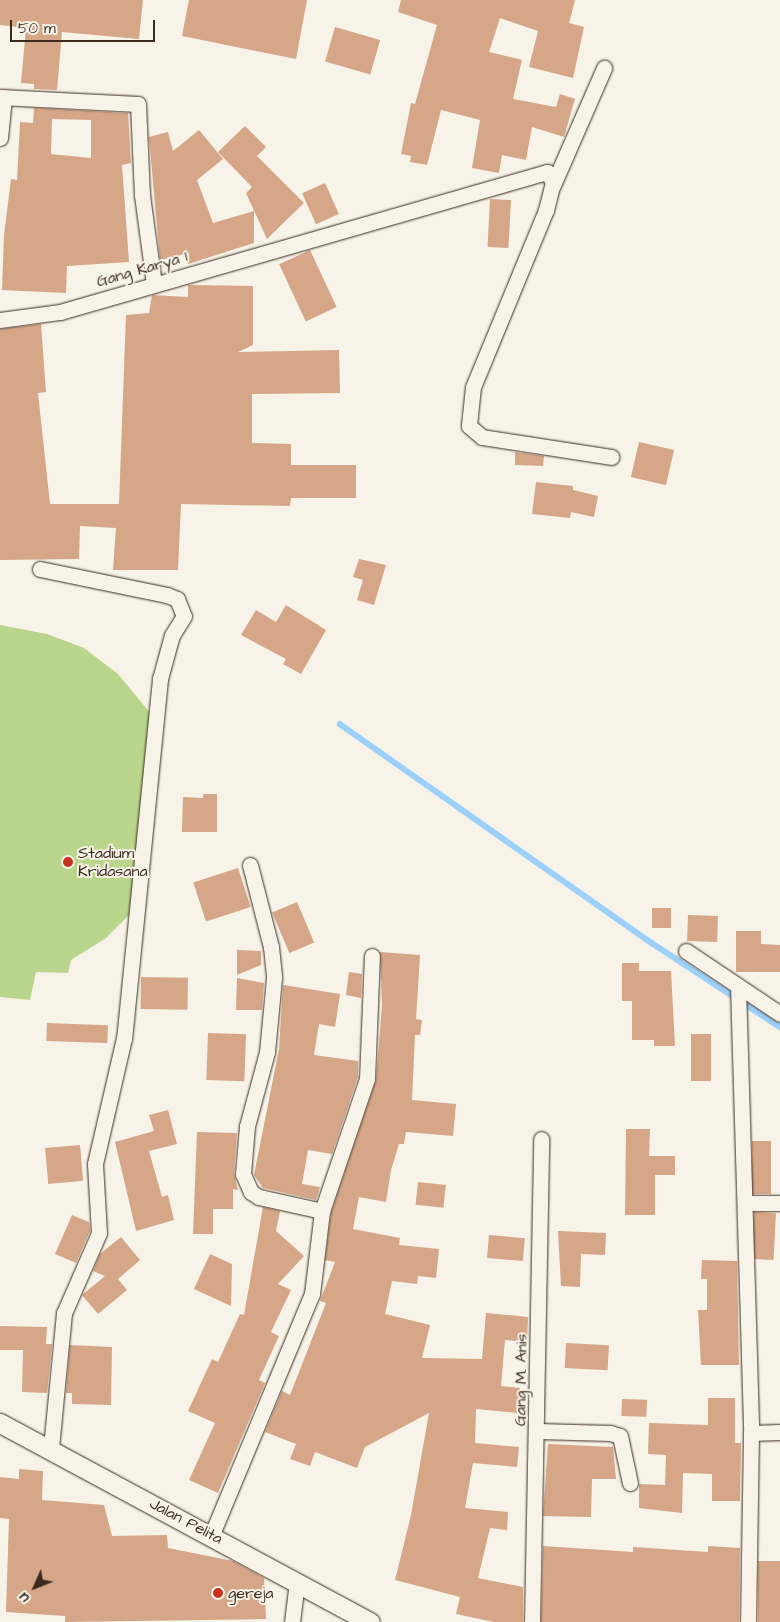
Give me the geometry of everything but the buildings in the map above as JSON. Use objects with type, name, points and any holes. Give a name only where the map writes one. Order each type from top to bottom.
[{"type":"street","points":[[604,68],[553,185],[473,387],[467,417],[469,426],[482,437],[611,457]]},
{"type":"street","points":[[0,138],[2,97],[138,104],[142,195],[154,284]]},
{"type":"street","name":"Gang Karya 1","points":[[0,320],[60,312],[543,173],[551,176],[553,185]]},
{"type":"street","points":[[40,569],[167,594],[177,599],[184,616],[169,643],[160,680],[124,1038],[95,1164],[99,1233],[64,1313],[51,1449]]},
{"type":"street","points":[[250,864],[271,947],[274,978],[267,1052],[247,1126],[243,1174],[251,1192],[259,1197],[322,1211]]},
{"type":"street","points":[[686,951],[738,989],[780,1014]]},
{"type":"street","points":[[212,1534],[312,1294],[322,1211],[367,1079],[372,956]]},
{"type":"street","points":[[738,989],[746,1203],[751,1433],[748,1622]]},
{"type":"street","name":"Gang M. Anis","points":[[532,1622],[541,1139]]},
{"type":"street","points":[[746,1203],[780,1203]]},
{"type":"street","name":"Jalan Pelita","points":[[0,1423],[212,1534],[370,1622]]},
{"type":"street","points":[[537,1431],[610,1432],[620,1436],[630,1483]]},
{"type":"street","points":[[751,1433],[780,1432]]},
{"type":"street","points":[[292,1622],[297,1581]]},
{"type":"green space","name":"Stadium Kridasana","points":[[0,625],[47,634],[84,648],[118,674],[151,714],[131,913],[106,938],[71,960],[68,973],[36,972],[30,1000],[0,997]]},
{"type":"waterway","points":[[340,724],[652,943],[780,1027]]},
{"type":"place","name":"Stadium Kridasana","points":[[68,862]]},
{"type":"place","name":"gereja","points":[[218,1593]]}]
